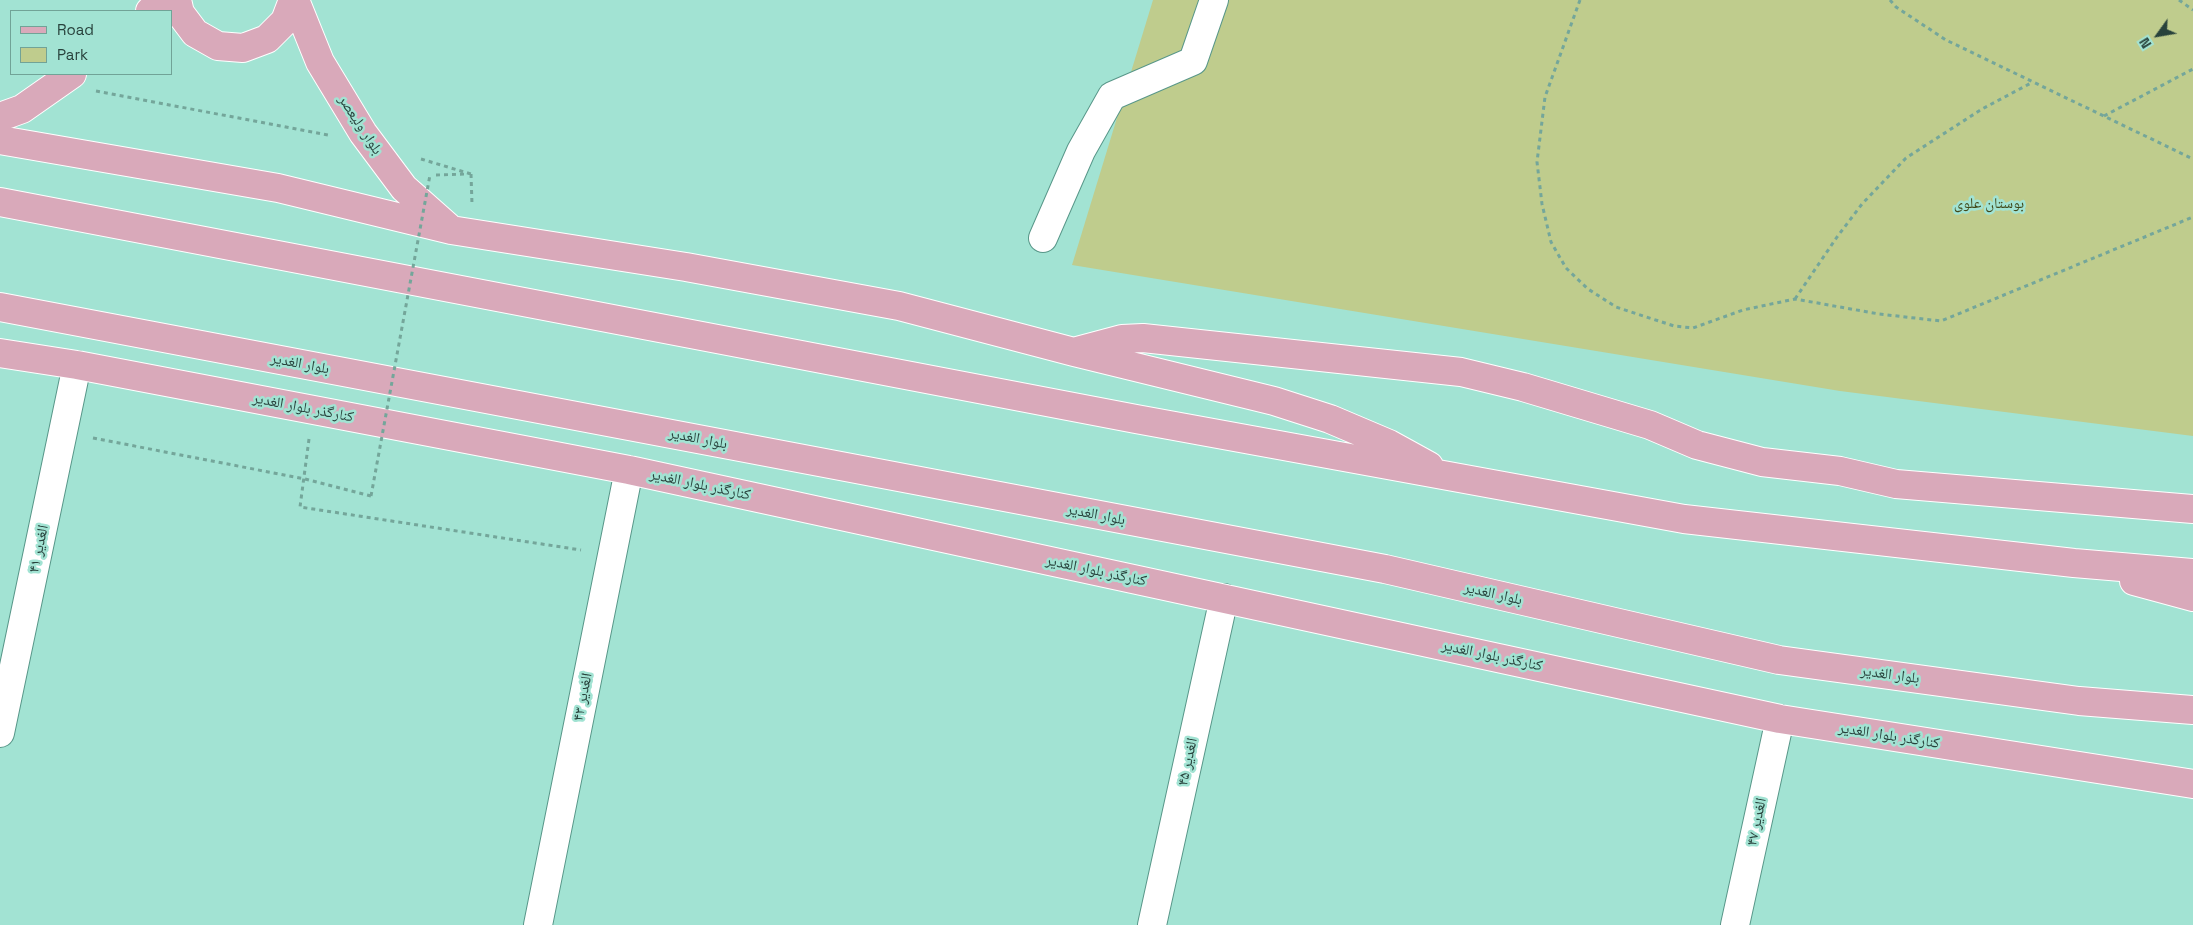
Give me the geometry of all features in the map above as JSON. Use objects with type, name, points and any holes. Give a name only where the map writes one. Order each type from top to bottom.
[{"type":"main road","points":[[151,10],[162,0]]},
{"type":"main road","points":[[177,0],[180,13],[195,33],[218,46],[243,48],[267,39],[285,21],[294,0]]},
{"type":"main road","name":"بلوار ولیعصر","points":[[294,0],[320,62],[371,143],[404,188],[452,230]]},
{"type":"main road","points":[[0,117],[22,109],[65,79]]},
{"type":"main road","points":[[0,140],[278,188],[452,230],[657,262],[898,306],[1074,352],[1274,400],[1389,444],[1443,474]]},
{"type":"main road","points":[[0,202],[1117,415],[1684,519],[2074,563],[2193,573]]},
{"type":"main road","name":"بلوار الغدیر","points":[[0,307],[1385,570],[1779,660],[2079,701],[2193,710]]},
{"type":"main road","points":[[1074,352],[1122,339],[1143,338],[1460,372],[1522,387],[1650,425],[1697,445],[1762,462],[1840,471],[1905,485],[2193,509]]},
{"type":"main road","name":"کنارگذر بلوار الغدیر","points":[[0,353],[77,365],[629,470],[1780,719],[2193,784]]},
{"type":"main road","points":[[2074,563],[2193,597]]},
{"type":"street","points":[[1043,238],[1081,151],[1112,96],[1193,61],[1214,0]]},
{"type":"street","name":"الغدیر ۴۱","points":[[0,733],[77,365]]},
{"type":"street","name":"الغدیر ۴۳","points":[[538,925],[629,470]]},
{"type":"street","name":"الغدیر ۴۵","points":[[1152,925],[1224,598]]},
{"type":"street","name":"الغدیر ۴۷","points":[[1735,925],[1780,719]]},
{"type":"path","points":[[1580,0],[1545,97],[1537,162],[1542,204],[1551,242],[1566,268],[1588,289],[1616,308],[1674,326],[1693,328],[1743,310],[1795,299],[1879,314],[1940,321],[2193,217]]},
{"type":"path","points":[[1890,0],[1896,8],[1946,40],[2193,159]]},
{"type":"path","points":[[2179,0],[2193,10]]},
{"type":"path","points":[[2104,116],[2193,69]]},
{"type":"path","points":[[65,79],[371,143]]},
{"type":"path","points":[[1795,299],[1857,211],[1906,158],[1982,109],[2033,82]]},
{"type":"path","points":[[63,433],[305,479],[371,496],[430,175],[471,174],[416,157]]},
{"type":"path","points":[[312,410],[305,479],[300,507],[612,554]]},
{"type":"green space","name":"بوستان علوی","points":[[1153,0],[2193,0],[2193,436],[1840,391],[1072,265]]}]
